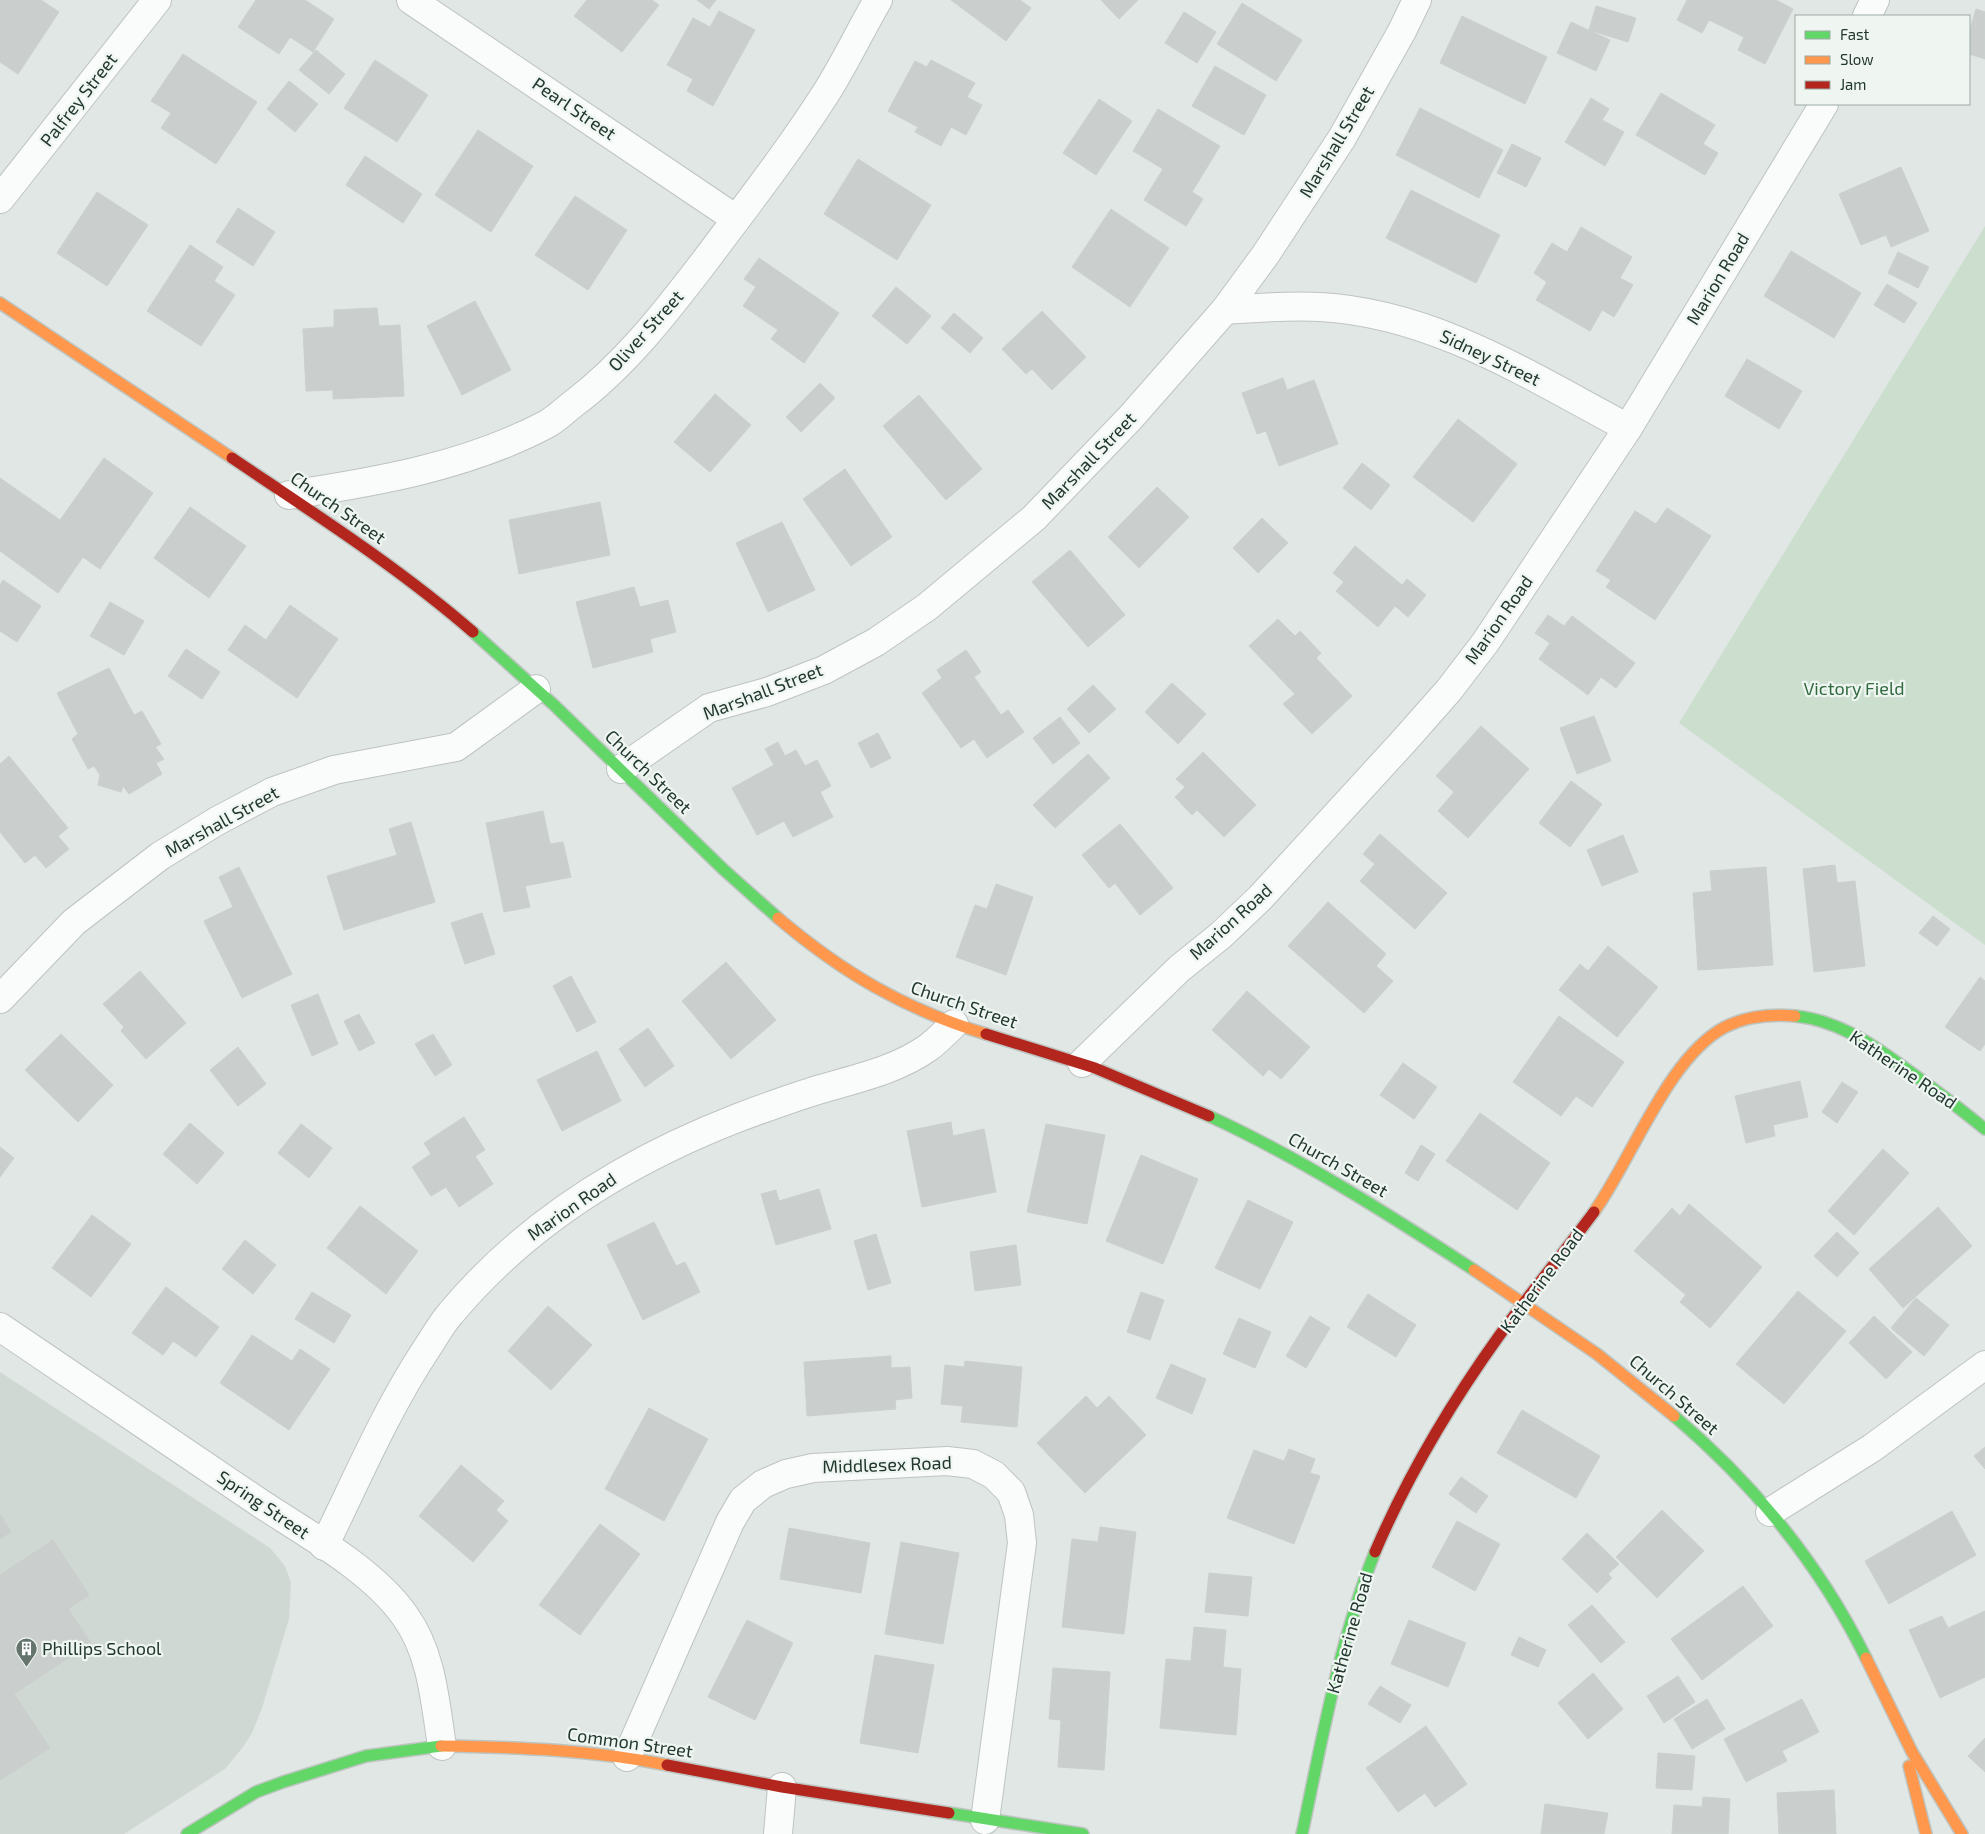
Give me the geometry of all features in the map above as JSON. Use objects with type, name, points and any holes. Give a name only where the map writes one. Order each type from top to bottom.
[{"type":"street","name":"Palfrey Street","points":[[0,199],[157,0]]},
{"type":"street","name":"Pearl Street","points":[[411,0],[736,219]]},
{"type":"street","name":"Oliver Street","points":[[289,495],[351,486],[453,461],[505,444],[548,423],[589,392],[630,352],[677,298],[788,150],[827,91],[878,0]]},
{"type":"street","name":"Marshall Street","points":[[621,769],[709,708],[767,692],[824,670],[876,642],[927,607],[1034,518],[1178,366],[1225,310],[1271,247],[1342,138],[1402,31],[1417,0]]},
{"type":"street","points":[[1868,15],[1875,0]]},
{"type":"street","name":"Marion Road","points":[[1082,1063],[1180,968],[1220,936],[1260,898],[1442,697],[1485,643],[1628,428],[1823,105]]},
{"type":"street","name":"Church Street","points":[[0,303],[289,495],[408,578],[491,647],[621,769],[746,892],[792,931],[832,961],[907,1006],[954,1024],[1082,1063],[1186,1106],[1247,1134],[1309,1166],[1375,1205],[1524,1302],[1624,1374],[1674,1415],[1722,1461],[1770,1512],[1798,1547],[1835,1602],[1867,1659],[1896,1722],[1934,1791],[1962,1834]]},
{"type":"street","name":"Sidney Street","points":[[1225,310],[1320,306],[1374,314],[1425,328],[1476,347],[1628,428]]},
{"type":"street","name":"Marshall Street","points":[[0,999],[74,922],[160,856],[217,821],[272,792],[334,770],[456,746],[536,689]]},
{"type":"street","name":"Katherine Road","points":[[1302,1834],[1339,1667],[1359,1592],[1380,1542],[1418,1463],[1450,1408],[1524,1302],[1587,1222],[1608,1192],[1678,1070],[1699,1045],[1723,1027],[1753,1017],[1784,1015],[1816,1019],[1850,1031],[1947,1097],[1985,1129]]},
{"type":"street","name":"Marion Road","points":[[324,1546],[385,1419],[450,1313],[490,1272],[533,1233],[582,1196],[629,1168],[681,1142],[739,1118],[820,1089],[882,1071],[928,1048],[954,1024]]},
{"type":"street","name":"Spring Street","points":[[0,1327],[324,1546],[383,1589],[406,1617],[421,1644],[432,1679],[442,1746]]},
{"type":"street","points":[[1770,1512],[1872,1448],[1985,1365]]},
{"type":"street","name":"Middlesex Road","points":[[626,1757],[730,1522],[743,1500],[763,1484],[786,1474],[813,1468],[946,1461],[972,1464],[994,1475],[1011,1492],[1019,1514],[1022,1543],[985,1820]]},
{"type":"street","name":"Church Street","points":[[1896,1722],[1926,1834]]},
{"type":"street","name":"Common Street","points":[[186,1834],[256,1792],[291,1779],[366,1756],[442,1746],[575,1751],[626,1757],[782,1786],[985,1820],[1082,1834]]},
{"type":"street","points":[[778,1834],[782,1786]]},
{"type":"shaded area","points":[[0,1372],[270,1548],[285,1566],[291,1583],[289,1619],[262,1708],[252,1733],[243,1747],[225,1769],[124,1834],[0,1834]]},
{"type":"green space","name":"Victory Field","points":[[1985,226],[1985,945],[1679,723]]},
{"type":"building","points":[[0,0],[41,0],[59,12],[18,74],[0,62]]},
{"type":"building","points":[[256,0],[305,0],[334,19],[313,52],[290,37],[279,54],[238,27]]},
{"type":"building","points":[[587,0],[652,0],[659,5],[622,52],[574,16]]},
{"type":"building","points":[[697,0],[716,0],[709,9]]},
{"type":"building","points":[[951,0],[1020,0],[1031,8],[1006,41]]},
{"type":"building","points":[[1101,0],[1138,0],[1119,19]]},
{"type":"building","points":[[1687,0],[1776,0],[1793,9],[1765,64],[1738,50],[1744,37],[1709,20],[1702,33],[1677,20]]},
{"type":"building","points":[[1242,3],[1302,40],[1276,81],[1217,44]]},
{"type":"building","points":[[1596,6],[1636,18],[1628,42],[1589,30]]},
{"type":"building","points":[[1976,9],[1985,12],[1985,59],[1970,54],[1970,30]]},
{"type":"building","points":[[719,11],[755,30],[713,106],[687,91],[693,79],[667,65],[693,18],[710,27]]},
{"type":"building","points":[[1184,12],[1216,32],[1197,63],[1165,43]]},
{"type":"building","points":[[1462,16],[1547,57],[1525,104],[1440,63]]},
{"type":"building","points":[[1571,22],[1610,40],[1596,71],[1557,53]]},
{"type":"building","points":[[316,50],[345,74],[329,94],[299,70]]},
{"type":"building","points":[[183,54],[257,102],[216,164],[161,128],[171,113],[151,101]]},
{"type":"building","points":[[375,60],[428,95],[397,142],[344,108]]},
{"type":"building","points":[[931,60],[975,83],[967,97],[982,105],[966,135],[951,127],[941,146],[915,132],[918,127],[888,111],[915,61],[927,67]]},
{"type":"building","points":[[1215,66],[1266,95],[1244,135],[1192,106]]},
{"type":"building","points":[[289,81],[318,104],[295,132],[267,109]]},
{"type":"building","points":[[1661,93],[1715,125],[1703,144],[1718,153],[1705,175],[1636,135]]},
{"type":"building","points":[[1591,98],[1609,109],[1602,120],[1624,132],[1605,166],[1565,142]]},
{"type":"building","points":[[1099,99],[1132,121],[1096,175],[1063,153]]},
{"type":"building","points":[[1420,108],[1503,150],[1479,198],[1396,155]]},
{"type":"building","points":[[1158,109],[1220,146],[1192,192],[1203,199],[1186,226],[1144,200],[1163,169],[1133,151]]},
{"type":"building","points":[[478,130],[533,166],[491,232],[435,195]]},
{"type":"building","points":[[1512,144],[1541,158],[1526,187],[1497,173]]},
{"type":"building","points":[[365,156],[422,194],[403,223],[346,185]]},
{"type":"building","points":[[858,159],[931,205],[897,260],[824,214]]},
{"type":"building","points":[[1901,167],[1929,231],[1891,247],[1886,235],[1861,245],[1839,194]]},
{"type":"building","points":[[1411,190],[1500,235],[1476,283],[1386,238]]},
{"type":"building","points":[[97,192],[148,225],[107,286],[57,253]]},
{"type":"building","points":[[575,196],[627,230],[588,290],[535,255]]},
{"type":"building","points":[[238,208],[275,232],[253,266],[216,242]]},
{"type":"building","points":[[1111,209],[1169,248],[1130,307],[1072,267]]},
{"type":"building","points":[[1581,227],[1632,257],[1620,278],[1633,285],[1614,317],[1602,310],[1590,331],[1536,300],[1547,282],[1534,273],[1552,243],[1567,252]]},
{"type":"building","points":[[190,245],[223,267],[214,281],[235,295],[201,346],[147,311]]},
{"type":"building","points":[[1791,251],[1861,293],[1834,338],[1764,296]]},
{"type":"building","points":[[1898,252],[1929,267],[1918,288],[1888,273]]},
{"type":"building","points":[[759,258],[839,313],[804,363],[771,339],[778,330],[743,306],[756,287],[744,279]]},
{"type":"building","points":[[1887,284],[1917,303],[1904,323],[1874,305]]},
{"type":"building","points":[[896,287],[931,316],[907,344],[872,316]]},
{"type":"building","points":[[475,301],[511,370],[462,395],[427,326]]},
{"type":"building","points":[[377,308],[379,326],[400,325],[404,396],[333,399],[333,390],[306,391],[303,329],[334,327],[334,310]]},
{"type":"building","points":[[1042,311],[1086,357],[1052,390],[1032,369],[1026,374],[1002,349]]},
{"type":"building","points":[[954,313],[983,338],[970,353],[941,328]]},
{"type":"building","points":[[1747,359],[1802,391],[1779,429],[1725,396]]},
{"type":"building","points":[[1283,378],[1287,390],[1314,380],[1338,444],[1279,466],[1266,431],[1257,434],[1242,393]]},
{"type":"building","points":[[820,383],[835,398],[801,432],[786,417]]},
{"type":"building","points":[[715,394],[751,425],[710,472],[674,442]]},
{"type":"building","points":[[919,395],[982,469],[946,500],[883,426]]},
{"type":"building","points":[[1458,419],[1517,464],[1473,522],[1413,477]]},
{"type":"building","points":[[104,458],[153,493],[100,569],[83,557],[58,593],[0,551],[0,478],[60,520]]},
{"type":"building","points":[[1362,463],[1390,485],[1371,510],[1343,488]]},
{"type":"building","points":[[845,469],[892,537],[851,566],[803,499]]},
{"type":"building","points":[[1157,487],[1189,517],[1139,568],[1108,537]]},
{"type":"building","points":[[600,502],[610,555],[519,574],[509,520]]},
{"type":"building","points":[[190,507],[246,546],[209,598],[154,558]]},
{"type":"building","points":[[1667,508],[1711,536],[1655,620],[1606,587],[1611,580],[1596,571],[1635,511],[1656,524]]},
{"type":"building","points":[[1262,518],[1288,543],[1258,573],[1233,548]]},
{"type":"building","points":[[782,522],[815,590],[768,612],[736,543]]},
{"type":"building","points":[[1355,546],[1402,585],[1407,579],[1426,595],[1408,617],[1395,606],[1378,627],[1336,591],[1344,582],[1333,573]]},
{"type":"building","points":[[1070,550],[1125,615],[1088,647],[1032,582]]},
{"type":"building","points":[[3,580],[41,606],[17,642],[0,631],[0,585]]},
{"type":"building","points":[[634,587],[640,607],[668,600],[676,632],[650,639],[653,652],[593,668],[576,602]]},
{"type":"building","points":[[110,602],[144,621],[124,655],[90,636]]},
{"type":"building","points":[[290,605],[338,639],[297,698],[228,650],[245,625],[266,640]]},
{"type":"building","points":[[1548,615],[1564,626],[1572,616],[1635,663],[1616,688],[1601,677],[1588,695],[1539,659],[1550,643],[1535,633]]},
{"type":"building","points":[[1278,619],[1295,636],[1300,631],[1321,653],[1316,658],[1352,696],[1312,734],[1283,704],[1295,694],[1249,646]]},
{"type":"building","points":[[186,649],[220,672],[202,699],[168,676]]},
{"type":"building","points":[[966,650],[981,672],[974,677],[1001,715],[1008,710],[1024,732],[987,758],[974,739],[961,748],[922,693],[942,678],[937,670]]},
{"type":"building","points":[[109,668],[134,715],[142,711],[161,744],[155,747],[164,759],[156,763],[162,774],[129,794],[123,786],[121,792],[98,785],[100,775],[94,766],[88,769],[72,739],[78,734],[57,693]]},
{"type":"building","points":[[1172,683],[1206,714],[1178,744],[1145,712]]},
{"type":"building","points":[[1093,685],[1116,709],[1089,733],[1067,709]]},
{"type":"building","points":[[1594,716],[1611,761],[1577,774],[1560,728]]},
{"type":"building","points":[[1060,717],[1080,743],[1053,764],[1033,738]]},
{"type":"building","points":[[1481,726],[1529,769],[1468,838],[1438,811],[1454,792],[1436,776]]},
{"type":"building","points":[[878,733],[891,758],[871,768],[858,743]]},
{"type":"building","points":[[778,742],[785,756],[796,750],[805,766],[817,760],[831,786],[820,792],[833,817],[793,837],[784,821],[757,835],[732,788],[774,765],[765,749]]},
{"type":"building","points":[[1203,752],[1256,805],[1224,837],[1197,810],[1192,815],[1175,797],[1185,787],[1176,779]]},
{"type":"building","points":[[1088,754],[1110,778],[1055,828],[1033,805]]},
{"type":"building","points":[[9,756],[68,828],[58,836],[69,849],[46,868],[35,855],[25,863],[0,832],[0,764]]},
{"type":"building","points":[[1571,781],[1602,804],[1570,847],[1539,823]]},
{"type":"building","points":[[543,811],[550,844],[563,842],[571,877],[525,886],[530,907],[504,912],[486,823]]},
{"type":"building","points":[[411,822],[435,902],[344,930],[327,876],[397,855],[389,829]]},
{"type":"building","points":[[1120,824],[1173,888],[1140,915],[1115,883],[1109,888],[1082,855]]},
{"type":"building","points":[[1380,834],[1447,893],[1415,929],[1360,881],[1375,864],[1363,854]]},
{"type":"building","points":[[1623,835],[1638,872],[1602,886],[1587,850]]},
{"type":"building","points":[[1835,865],[1837,883],[1855,881],[1865,966],[1814,972],[1803,869]]},
{"type":"building","points":[[239,867],[292,974],[242,998],[204,921],[233,907],[219,877]]},
{"type":"building","points":[[1766,867],[1773,965],[1698,970],[1693,893],[1712,891],[1710,871]]},
{"type":"building","points":[[996,884],[1033,897],[1006,975],[956,957],[975,905],[987,909]]},
{"type":"building","points":[[1328,902],[1386,954],[1376,966],[1393,981],[1364,1013],[1288,946]]},
{"type":"building","points":[[482,913],[495,954],[465,964],[451,923]]},
{"type":"building","points":[[1933,916],[1950,929],[1937,946],[1919,933]]},
{"type":"building","points":[[1608,946],[1658,987],[1617,1037],[1559,990],[1580,964],[1588,971]]},
{"type":"building","points":[[726,962],[776,1020],[731,1059],[682,1001]]},
{"type":"building","points":[[140,971],[186,1023],[146,1059],[121,1031],[124,1027],[103,1004]]},
{"type":"building","points":[[571,976],[596,1022],[577,1032],[553,986]]},
{"type":"building","points":[[1980,977],[1985,981],[1985,1044],[1980,1051],[1945,1027]]},
{"type":"building","points":[[1247,991],[1310,1047],[1281,1079],[1269,1069],[1263,1076],[1212,1030]]},
{"type":"building","points":[[318,994],[338,1044],[312,1056],[291,1005]]},
{"type":"building","points":[[359,1014],[375,1043],[359,1051],[344,1021]]},
{"type":"building","points":[[1559,1016],[1624,1062],[1592,1107],[1576,1096],[1561,1116],[1513,1082]]},
{"type":"building","points":[[648,1028],[674,1066],[645,1087],[619,1049]]},
{"type":"building","points":[[61,1034],[113,1085],[78,1122],[25,1070]]},
{"type":"building","points":[[433,1034],[452,1065],[435,1076],[415,1044]]},
{"type":"building","points":[[238,1047],[266,1084],[238,1106],[210,1070]]},
{"type":"building","points":[[597,1051],[621,1101],[562,1131],[537,1080]]},
{"type":"building","points":[[1403,1063],[1437,1087],[1414,1119],[1380,1095]]},
{"type":"building","points":[[1800,1081],[1808,1117],[1773,1125],[1775,1136],[1746,1143],[1735,1096]]},
{"type":"building","points":[[1842,1082],[1858,1092],[1837,1123],[1822,1112]]},
{"type":"building","points":[[1480,1113],[1550,1163],[1517,1210],[1446,1161]]},
{"type":"building","points":[[464,1117],[485,1150],[475,1156],[493,1184],[459,1207],[446,1187],[431,1196],[412,1167],[431,1154],[424,1143]]},
{"type":"building","points":[[951,1122],[953,1136],[984,1129],[996,1192],[922,1207],[907,1131]]},
{"type":"building","points":[[190,1123],[224,1153],[197,1184],[163,1154]]},
{"type":"building","points":[[301,1124],[332,1148],[309,1178],[278,1153]]},
{"type":"building","points":[[1046,1124],[1105,1135],[1087,1224],[1027,1212]]},
{"type":"building","points":[[1421,1145],[1435,1154],[1418,1181],[1405,1173]]},
{"type":"building","points":[[0,1147],[14,1158],[0,1177]]},
{"type":"building","points":[[1883,1149],[1909,1173],[1854,1235],[1828,1211]]},
{"type":"building","points":[[1141,1155],[1198,1179],[1163,1264],[1106,1241]]},
{"type":"building","points":[[819,1189],[831,1229],[776,1245],[761,1194],[776,1190],[779,1201]]},
{"type":"building","points":[[1248,1200],[1293,1222],[1260,1289],[1215,1268]]},
{"type":"building","points":[[1689,1204],[1762,1267],[1710,1328],[1680,1302],[1686,1295],[1634,1251],[1672,1208],[1680,1216]]},
{"type":"building","points":[[360,1206],[418,1251],[386,1294],[327,1248]]},
{"type":"building","points":[[1938,1207],[1972,1246],[1903,1308],[1869,1269]]},
{"type":"building","points":[[92,1215],[131,1244],[91,1297],[52,1268]]},
{"type":"building","points":[[654,1222],[676,1266],[685,1262],[700,1292],[643,1320],[607,1245]]},
{"type":"building","points":[[1837,1232],[1859,1253],[1837,1277],[1814,1256]]},
{"type":"building","points":[[876,1234],[891,1283],[868,1290],[854,1241]]},
{"type":"building","points":[[245,1240],[276,1265],[253,1294],[222,1269]]},
{"type":"building","points":[[1016,1245],[1021,1285],[975,1291],[970,1252]]},
{"type":"building","points":[[166,1287],[219,1327],[196,1357],[173,1341],[163,1355],[132,1333]]},
{"type":"building","points":[[1798,1291],[1846,1331],[1784,1404],[1736,1364]]},
{"type":"building","points":[[312,1292],[351,1315],[334,1343],[295,1319]]},
{"type":"building","points":[[1141,1292],[1164,1300],[1150,1340],[1127,1332]]},
{"type":"building","points":[[1368,1294],[1416,1325],[1396,1357],[1347,1327]]},
{"type":"building","points":[[1916,1298],[1949,1325],[1924,1356],[1891,1328]]},
{"type":"building","points":[[548,1306],[592,1345],[551,1390],[508,1351]]},
{"type":"building","points":[[1310,1316],[1330,1328],[1306,1368],[1286,1356]]},
{"type":"building","points":[[1874,1316],[1912,1352],[1886,1379],[1849,1343]]},
{"type":"building","points":[[1239,1318],[1271,1332],[1255,1368],[1223,1354]]},
{"type":"building","points":[[252,1335],[292,1361],[300,1349],[330,1369],[289,1430],[220,1383]]},
{"type":"building","points":[[891,1356],[891,1368],[910,1367],[912,1398],[895,1400],[896,1409],[807,1416],[804,1362]]},
{"type":"building","points":[[965,1361],[1022,1367],[1017,1427],[961,1422],[963,1406],[941,1404],[945,1365],[964,1367]]},
{"type":"building","points":[[1171,1364],[1206,1379],[1192,1414],[1156,1398]]},
{"type":"building","points":[[1086,1396],[1097,1408],[1109,1396],[1146,1435],[1085,1493],[1037,1443]]},
{"type":"building","points":[[649,1408],[708,1439],[664,1521],[605,1489]]},
{"type":"building","points":[[1522,1410],[1600,1456],[1576,1498],[1497,1453]]},
{"type":"building","points":[[1985,1447],[1985,1469],[1974,1456]]},
{"type":"building","points":[[1289,1449],[1315,1459],[1310,1473],[1320,1476],[1294,1544],[1227,1518],[1254,1450],[1284,1461]]},
{"type":"building","points":[[461,1465],[504,1501],[496,1510],[508,1521],[473,1562],[419,1516]]},
{"type":"building","points":[[1461,1477],[1488,1496],[1476,1513],[1449,1494]]},
{"type":"building","points":[[1662,1510],[1704,1551],[1657,1598],[1616,1557]]},
{"type":"building","points":[[1952,1511],[1976,1555],[1889,1604],[1865,1561]]},
{"type":"building","points":[[0,1514],[11,1532],[0,1539]]},
{"type":"building","points":[[1457,1521],[1500,1544],[1475,1591],[1432,1567]]},
{"type":"building","points":[[600,1524],[640,1554],[580,1635],[539,1605]]},
{"type":"building","points":[[1100,1527],[1136,1532],[1124,1634],[1062,1627],[1072,1539],[1098,1542]]},
{"type":"building","points":[[789,1528],[870,1543],[861,1593],[780,1579]]},
{"type":"building","points":[[1587,1533],[1619,1564],[1608,1574],[1612,1578],[1597,1593],[1562,1559]]},
{"type":"building","name":"Phillips School","points":[[53,1540],[89,1595],[68,1609],[91,1643],[14,1694],[50,1748],[0,1780],[0,1575]]},
{"type":"building","points":[[901,1542],[959,1553],[943,1644],[885,1634]]},
{"type":"building","points":[[1209,1573],[1252,1577],[1248,1616],[1205,1612]]},
{"type":"building","points":[[1743,1586],[1773,1626],[1702,1680],[1671,1639]]},
{"type":"building","points":[[1592,1605],[1625,1642],[1601,1663],[1568,1625]]},
{"type":"building","points":[[1985,1611],[1985,1677],[1940,1698],[1909,1630],[1942,1616],[1948,1628]]},
{"type":"building","points":[[747,1620],[793,1643],[755,1720],[708,1697]]},
{"type":"building","points":[[1409,1620],[1466,1643],[1448,1687],[1391,1664]]},
{"type":"building","points":[[1194,1627],[1226,1630],[1223,1667],[1241,1669],[1236,1735],[1160,1728],[1166,1659],[1191,1661]]},
{"type":"building","points":[[1519,1637],[1546,1650],[1538,1667],[1511,1655]]},
{"type":"building","points":[[875,1655],[934,1665],[918,1753],[860,1743]]},
{"type":"building","points":[[1053,1668],[1110,1672],[1104,1770],[1058,1767],[1061,1720],[1049,1719]]},
{"type":"building","points":[[1593,1673],[1623,1709],[1588,1739],[1558,1703]]},
{"type":"building","points":[[1678,1676],[1695,1702],[1664,1723],[1647,1696]]},
{"type":"building","points":[[1380,1686],[1411,1705],[1400,1723],[1368,1704]]},
{"type":"building","points":[[1707,1699],[1725,1729],[1692,1749],[1674,1719]]},
{"type":"building","points":[[1802,1699],[1819,1732],[1782,1751],[1787,1761],[1746,1782],[1724,1739]]},
{"type":"building","points":[[1426,1726],[1467,1784],[1435,1807],[1425,1793],[1398,1812],[1366,1768]]},
{"type":"building","points":[[1985,1738],[1985,1772],[1968,1756]]},
{"type":"building","points":[[1658,1753],[1695,1756],[1692,1790],[1656,1788]]},
{"type":"building","points":[[1834,1790],[1836,1834],[1779,1834],[1777,1793]]},
{"type":"building","points":[[1703,1797],[1730,1799],[1728,1834],[1672,1834],[1674,1805],[1702,1807]]},
{"type":"building","points":[[1545,1804],[1608,1813],[1604,1834],[1541,1834]]},
{"type":"traffic: fast","points":[[473,632],[554,705],[723,869],[778,918]]},
{"type":"traffic: fast","points":[[1795,1016],[1810,1018],[1838,1027],[1864,1041],[1890,1057],[1985,1129]]},
{"type":"traffic: fast","points":[[1209,1116],[1278,1150],[1311,1169],[1377,1208],[1474,1270]]},
{"type":"traffic: fast","points":[[1674,1416],[1731,1469],[1782,1527],[1828,1590],[1866,1658]]},
{"type":"traffic: fast","points":[[1302,1834],[1341,1656],[1362,1586],[1375,1552]]},
{"type":"traffic: fast","points":[[187,1834],[256,1792],[283,1782],[366,1756],[441,1746]]},
{"type":"traffic: fast","points":[[949,1813],[1083,1834]]},
{"type":"traffic: slow","points":[[0,303],[232,458]]},
{"type":"traffic: slow","points":[[778,918],[826,956],[901,1001],[956,1024],[986,1034]]},
{"type":"traffic: slow","points":[[1594,1212],[1652,1111],[1686,1061],[1705,1041],[1725,1027],[1742,1020],[1777,1015],[1795,1016]]},
{"type":"traffic: slow","points":[[1474,1270],[1597,1354],[1674,1416]]},
{"type":"traffic: slow","points":[[1866,1658],[1912,1752],[1962,1834]]},
{"type":"traffic: slow","points":[[441,1746],[555,1750],[667,1765]]},
{"type":"traffic: slow","points":[[1909,1766],[1926,1834]]},
{"type":"traffic: jam","points":[[232,458],[386,563],[473,632]]},
{"type":"traffic: jam","points":[[986,1034],[1095,1068],[1209,1116]]},
{"type":"traffic: jam","points":[[1375,1552],[1416,1467],[1447,1413],[1481,1361],[1594,1212]]},
{"type":"traffic: jam","points":[[667,1765],[782,1787],[949,1813]]},
{"type":"place","name":"Phillips School","points":[[26,1668]]}]
